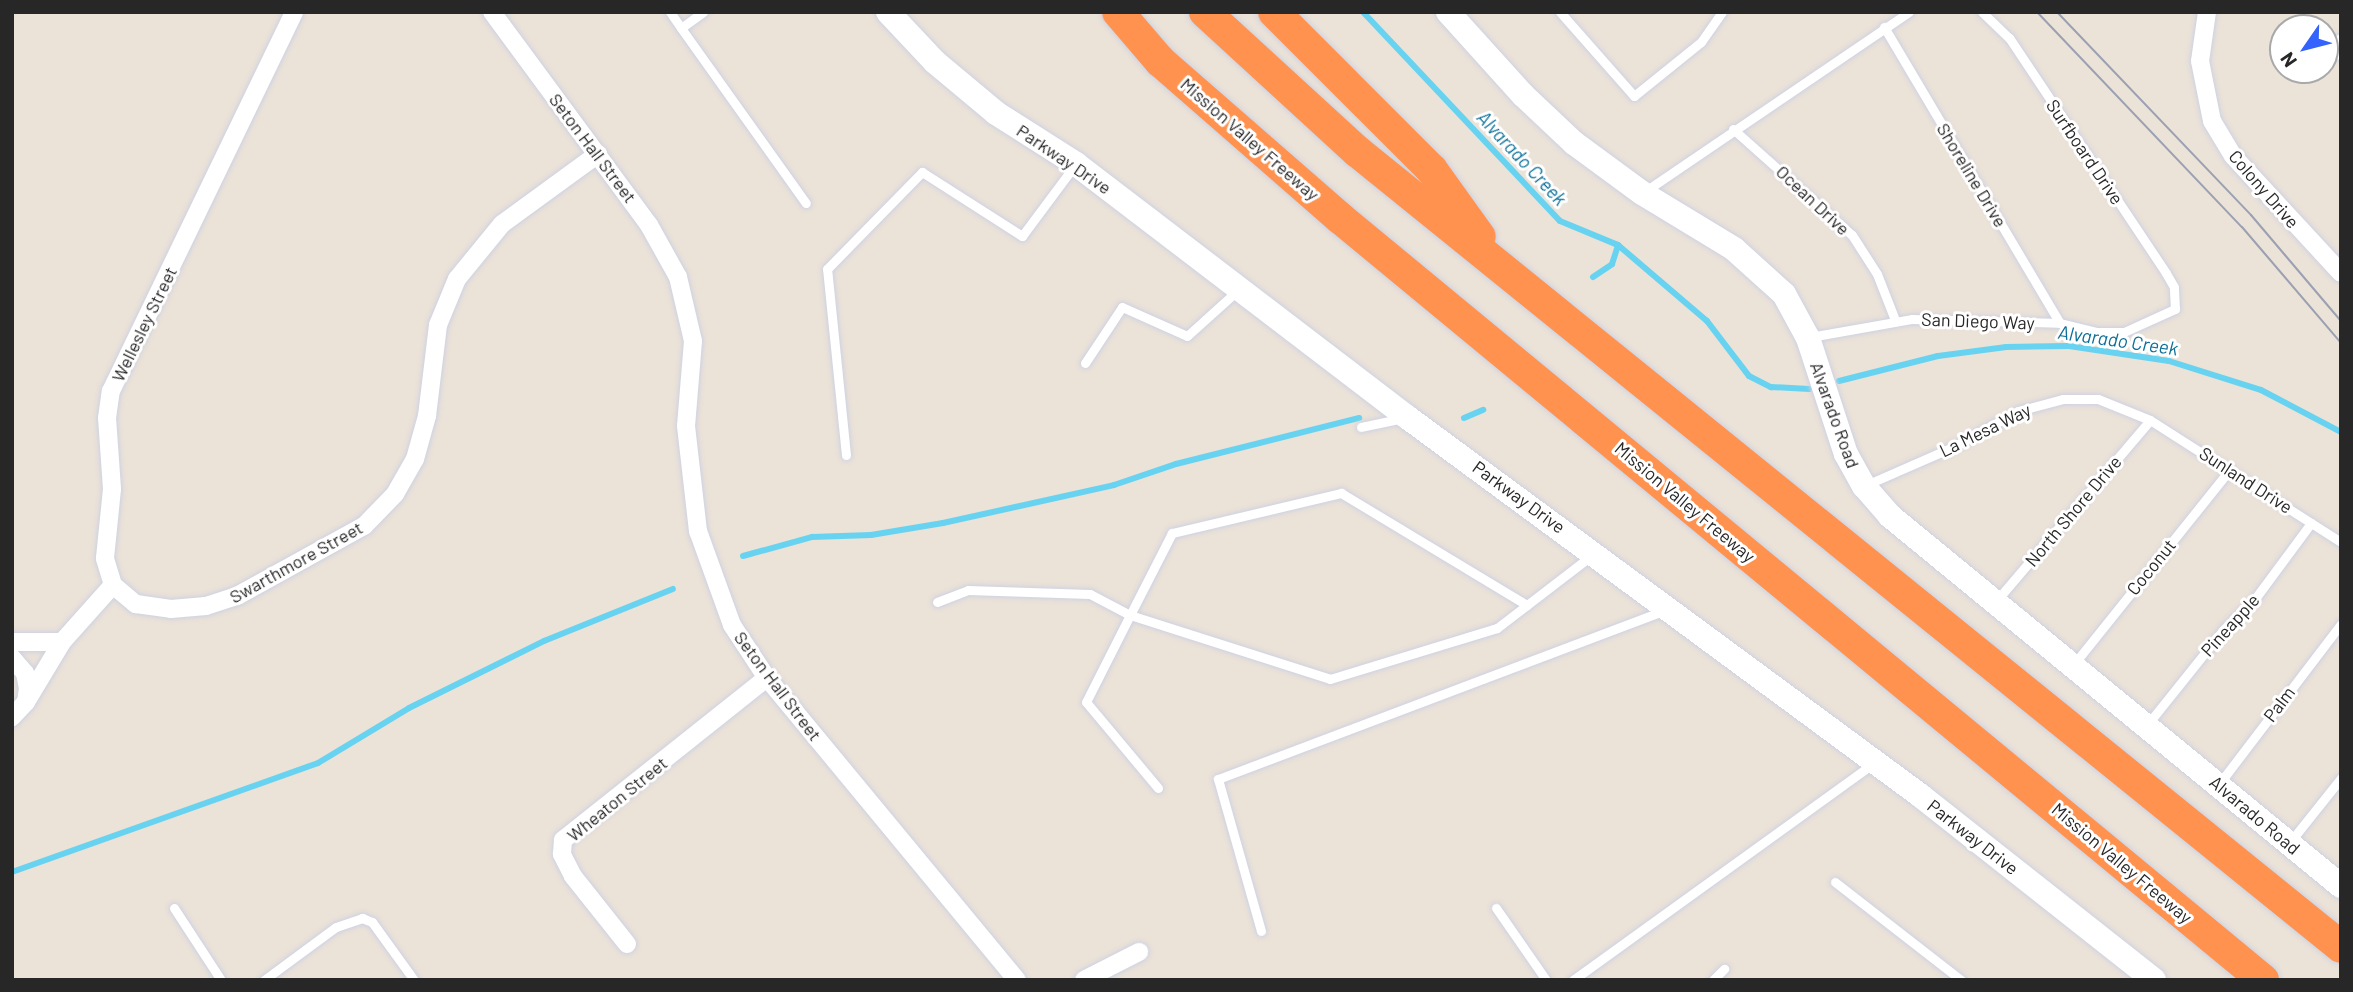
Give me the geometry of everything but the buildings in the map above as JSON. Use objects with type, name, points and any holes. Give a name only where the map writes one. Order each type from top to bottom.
[{"type":"highway","points":[[1107,12],[1160,61]]},
{"type":"highway","name":"Mission Valley Freeway","points":[[1118,12],[1160,61],[1351,227],[2263,980]]},
{"type":"highway","points":[[1205,12],[1358,152],[2341,947]]},
{"type":"highway","points":[[1274,12],[1432,170],[1503,270]]},
{"type":"street","name":"Wellesley Street","points":[[113,585],[105,558],[112,489],[107,418],[111,391],[293,12]]},
{"type":"street","name":"Seton Hall Street","points":[[492,12],[649,225],[677,277],[693,341],[686,426],[698,531],[732,625],[767,678],[1017,980]]},
{"type":"street","name":"Parkway Drive","points":[[888,12],[935,62],[996,113],[1076,164],[1241,287],[1407,417],[1670,608],[2154,980]]},
{"type":"street","name":"Alvarado Road","points":[[1448,12],[1548,120],[1643,193],[1752,262],[1784,295],[1808,338],[1846,454],[1864,486],[1890,516],[2341,886]]},
{"type":"street","name":"Colony Drive","points":[[2207,12],[2200,61],[2212,121],[2233,156],[2341,273]]},
{"type":"street","name":"Swarthmore Street","points":[[113,585],[136,604],[153,608],[189,609],[221,602],[364,526],[380,511],[415,458],[427,416],[438,325],[457,279],[502,224],[598,154]]},
{"type":"street","points":[[12,717],[26,702],[62,642],[113,585]]},
{"type":"street","points":[[12,642],[62,642]]},
{"type":"street","points":[[12,659],[27,680],[26,702]]},
{"type":"street","name":"Wheaton Street","points":[[627,944],[573,876],[562,854],[563,840],[767,678]]},
{"type":"street","points":[[1084,980],[1139,952]]},
{"type":"lane","points":[[670,12],[806,203]]},
{"type":"lane","points":[[681,28],[703,12]]},
{"type":"lane","points":[[1560,12],[1634,96],[1700,42],[1722,12]]},
{"type":"lane","points":[[1643,193],[1733,129],[1909,12]]},
{"type":"lane","name":"Surfboard Drive","points":[[1982,12],[2009,38],[2166,273],[2177,300]]},
{"type":"lane","name":"Shoreline Drive","points":[[1884,27],[2060,323]]},
{"type":"lane","points":[[2341,38],[2333,43],[2341,56]]},
{"type":"lane","name":"Ocean Drive","points":[[1733,129],[1853,235],[1877,274],[1895,320]]},
{"type":"lane","points":[[846,455],[828,269],[922,172],[1022,236],[1076,164]]},
{"type":"lane","points":[[1085,363],[1122,307],[1187,336],[1241,287]]},
{"type":"lane","name":"San Diego Way","points":[[1808,338],[1895,320],[2060,323],[2095,332],[2124,332],[2170,314],[2177,300]]},
{"type":"lane","name":"La Mesa Way","points":[[1864,486],[1955,446],[2018,411],[2043,403],[2098,399],[2150,420]]},
{"type":"lane","points":[[1361,427],[1407,417]]},
{"type":"lane","name":"Sunland Drive","points":[[2150,420],[2341,542]]},
{"type":"lane","name":"North Shore Drive","points":[[1996,602],[2150,420]]},
{"type":"lane","name":"Coconut","points":[[2072,665],[2230,469]]},
{"type":"lane","points":[[1158,788],[1086,702],[1172,534],[1341,494],[1527,606]]},
{"type":"lane","name":"Pineapple","points":[[2146,725],[2223,630],[2254,600],[2311,523]]},
{"type":"lane","points":[[937,602],[968,590],[1090,594],[1130,615],[1330,679],[1497,628],[1595,553]]},
{"type":"lane","points":[[1261,932],[1218,779],[1670,608]]},
{"type":"lane","name":"Palm","points":[[2218,785],[2341,624]]},
{"type":"lane","points":[[1573,980],[1873,763]]},
{"type":"lane","points":[[2289,844],[2341,778]]},
{"type":"lane","points":[[1835,882],[1961,980]]},
{"type":"lane","points":[[174,908],[221,980]]},
{"type":"lane","points":[[1496,908],[1546,980]]},
{"type":"lane","points":[[264,980],[336,927],[362,918],[372,922],[414,980]]},
{"type":"lane","points":[[1713,980],[1724,969]]},
{"type":"waterway","name":"Alvarado Creek","points":[[1363,12],[1560,221],[1618,245],[1707,321],[1749,376],[1771,387],[1809,389]]},
{"type":"waterway","points":[[1593,277],[1612,264],[1618,245]]},
{"type":"waterway","name":"Alvarado Creek","points":[[1839,381],[1938,356],[2006,347],[2069,346],[2169,361],[2261,390],[2341,432]]},
{"type":"waterway","points":[[1464,418],[1483,410]]},
{"type":"waterway","points":[[743,556],[812,537],[871,535],[943,523],[1114,485],[1176,464],[1359,418]]},
{"type":"waterway","points":[[12,872],[318,763],[409,708],[544,641],[673,589]]},
{"type":"tram line","points":[[2037,12],[2242,227],[2341,343]]},
{"type":"tram line","points":[[2057,12],[2251,215],[2341,321]]}]
